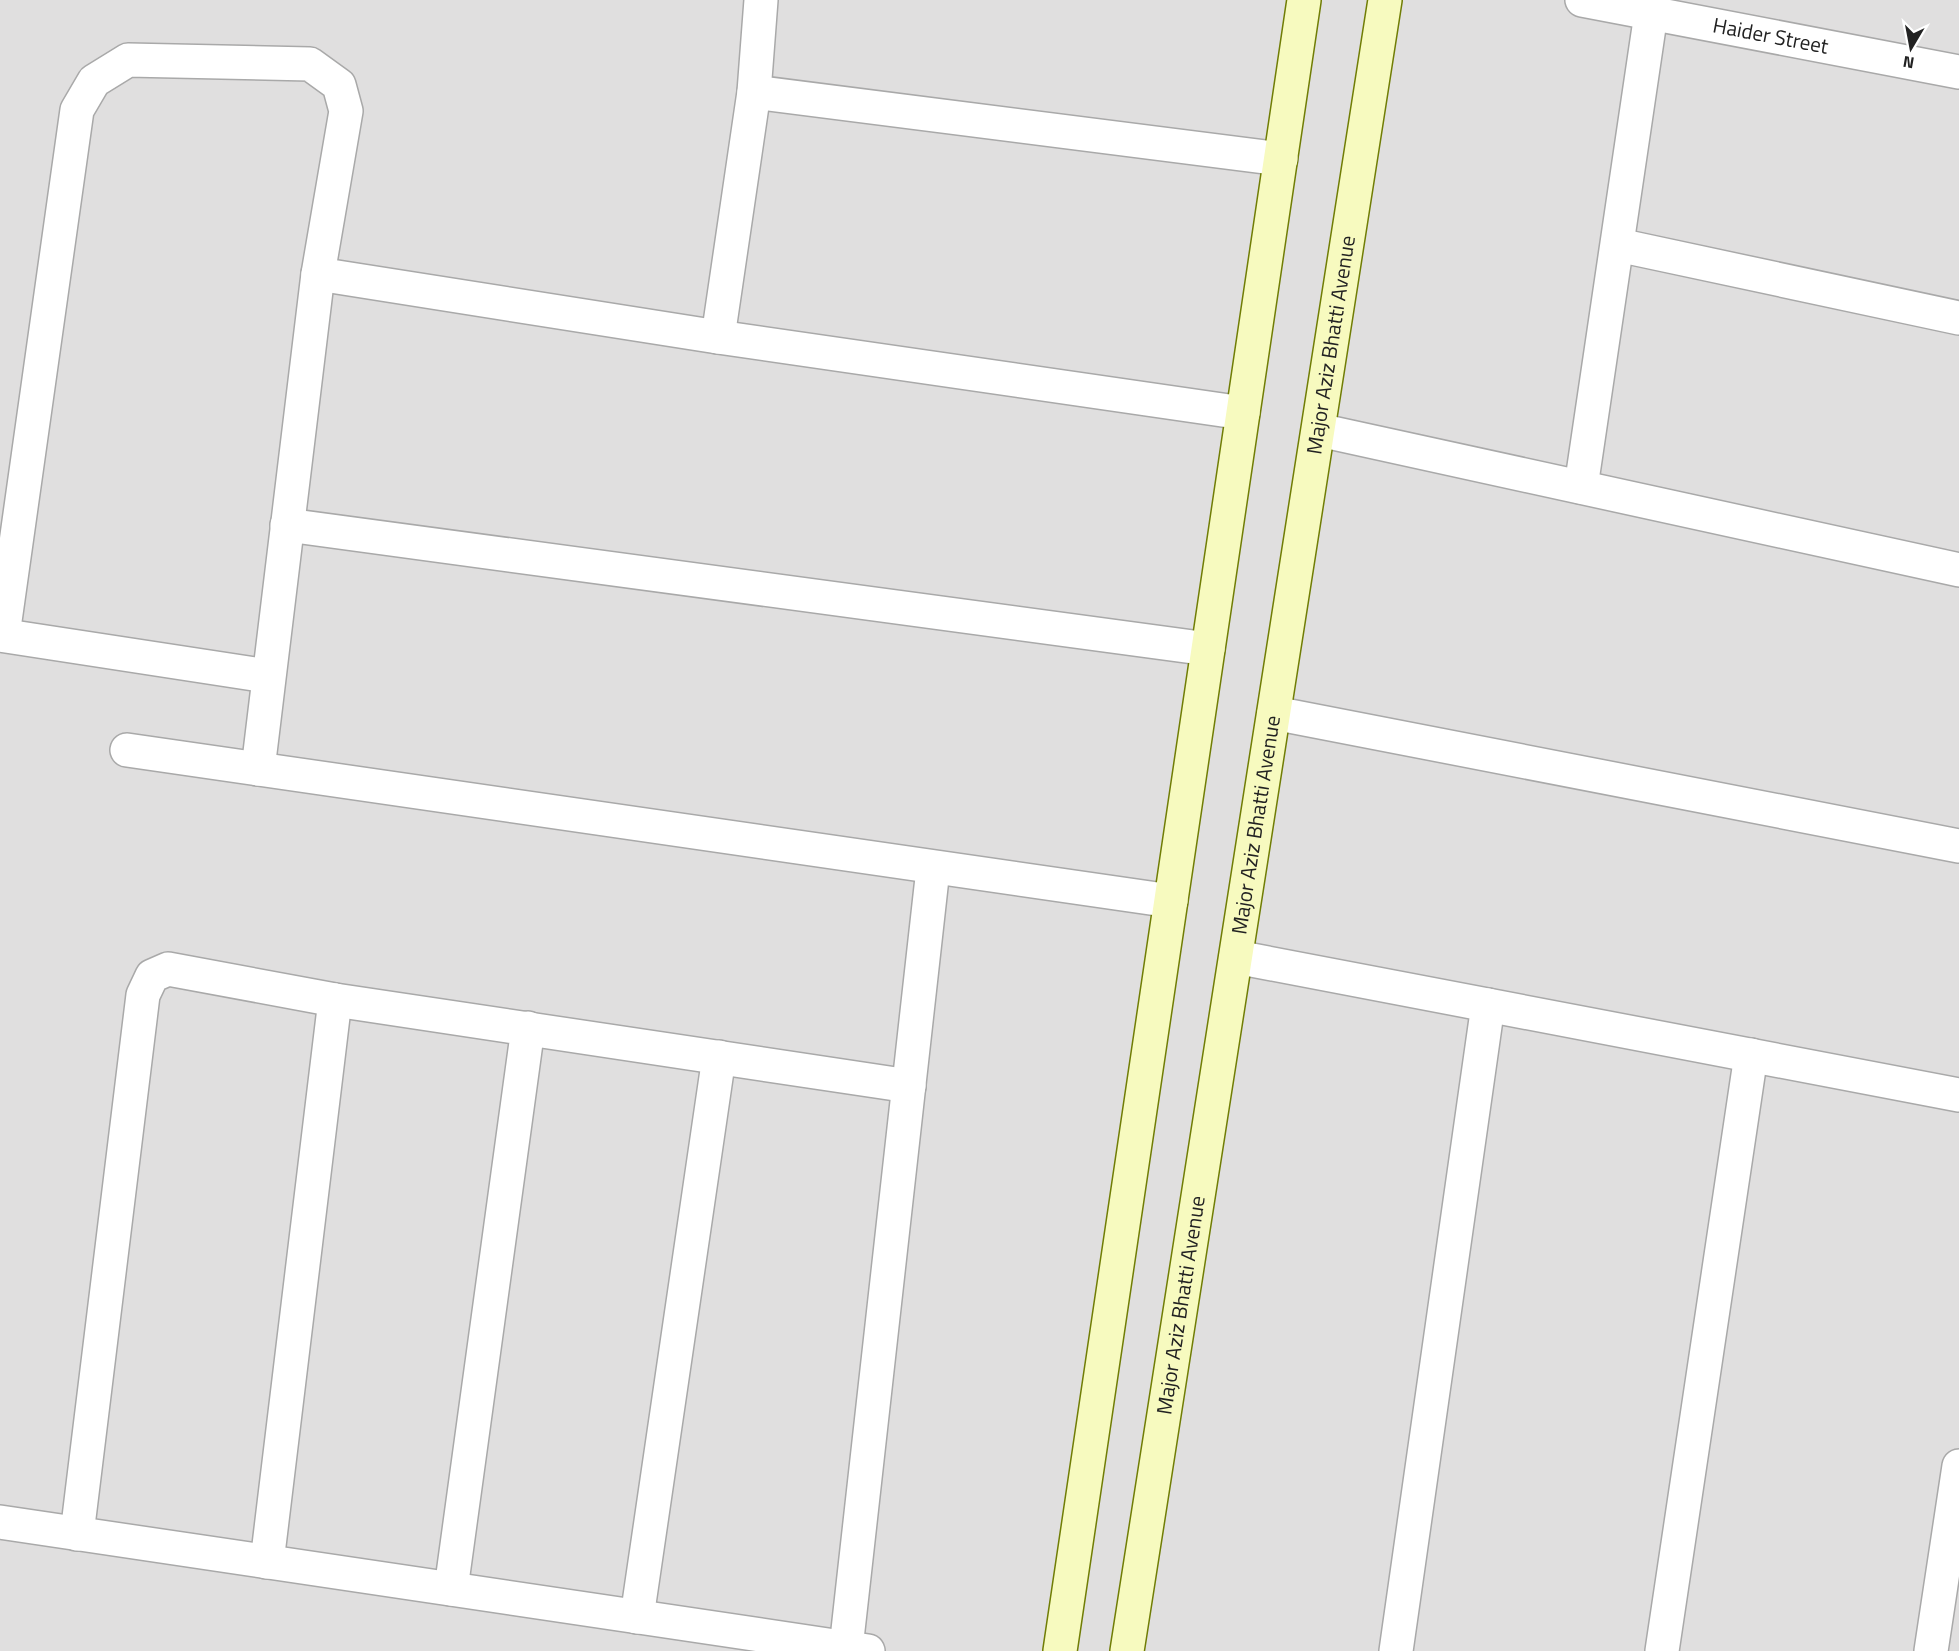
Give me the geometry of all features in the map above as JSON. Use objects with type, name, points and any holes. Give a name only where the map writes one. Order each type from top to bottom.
[{"type":"main road","points":[[1060,1651],[1304,0]]},
{"type":"main road","name":"Major Aziz Bhatti Avenue","points":[[1127,1651],[1385,0]]},
{"type":"street","points":[[718,337],[754,92],[761,0]]},
{"type":"street","name":"Haider Street","points":[[1582,0],[1652,7],[1959,72]]},
{"type":"street","points":[[1581,487],[1652,7]]},
{"type":"street","points":[[258,769],[267,676],[318,274],[346,111],[339,85],[310,64],[128,60],[94,81],[77,110],[2,635],[267,676]]},
{"type":"street","points":[[754,92],[1281,159]]},
{"type":"street","points":[[1618,245],[1959,318]]},
{"type":"street","points":[[318,274],[718,337],[1243,413]]},
{"type":"street","points":[[1319,430],[1959,570]]},
{"type":"street","points":[[287,525],[1208,648]]},
{"type":"street","points":[[1274,712],[1959,846]]},
{"type":"street","points":[[127,750],[1171,901]]},
{"type":"street","points":[[0,1522],[857,1649],[909,1086],[933,868]]},
{"type":"street","points":[[1236,957],[1959,1095]]},
{"type":"street","points":[[77,1534],[143,995],[152,976],[168,969],[335,1000],[909,1086]]},
{"type":"street","points":[[267,1562],[335,1000]]},
{"type":"street","points":[[1396,1651],[1488,1005]]},
{"type":"street","points":[[451,1589],[528,1028]]},
{"type":"street","points":[[1662,1651],[1750,1055]]},
{"type":"street","points":[[637,1617],[719,1057]]},
{"type":"street","points":[[1931,1651],[1954,1525],[1959,1466]]},
{"type":"shaded area","points":[[0,0],[1959,0],[1959,1651],[0,1651]]}]
